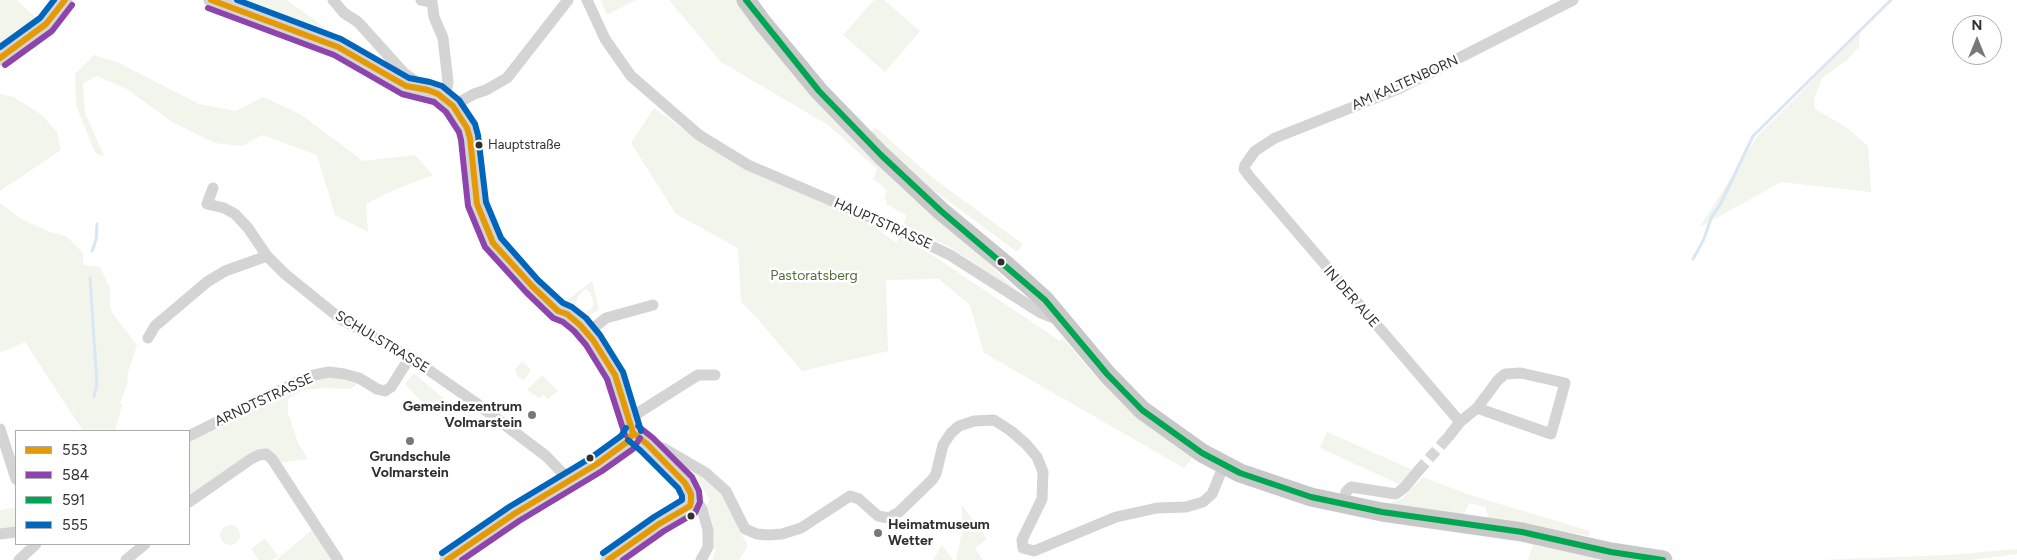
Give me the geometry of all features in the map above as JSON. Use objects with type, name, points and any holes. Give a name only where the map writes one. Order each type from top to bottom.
[{"type":"main road","points":[[746,0],[819,91],[882,155],[941,211],[1005,264],[1062,318],[1107,374],[1142,410],[1202,453],[1240,473],[1287,490],[1344,504],[1382,512],[1522,532],[1663,560]]},
{"type":"street","points":[[0,58],[46,24],[65,0]]},
{"type":"street","points":[[211,0],[228,8],[321,40],[406,86],[428,90]]},
{"type":"street","points":[[333,0],[344,13],[358,22],[404,74],[449,103],[467,128],[470,138],[478,204],[493,243],[508,261],[558,311],[567,314],[580,324],[605,357],[615,375],[631,427],[685,483],[702,510],[708,530],[708,547],[701,560]]},
{"type":"street","points":[[421,0],[432,2],[434,17],[443,38],[449,103]]},
{"type":"street","points":[[449,103],[486,90],[507,78],[568,0]]},
{"type":"street","name":"HAUPTSTRASSE","points":[[587,0],[605,39],[631,76],[699,135],[748,165],[877,220],[950,254],[1041,313],[1054,318],[1062,318]]},
{"type":"street","name":"AM KALTENBORN","points":[[1244,170],[1248,159],[1255,151],[1275,138],[1413,82],[1573,0]]},
{"type":"street","name":"IN DER AUE","points":[[1244,170],[1460,422]]},
{"type":"street","name":"SCHULSTRASSE","points":[[213,188],[207,204],[224,208],[235,214],[248,228],[267,256],[285,274],[342,320],[410,357],[511,429],[546,456],[570,481]]},
{"type":"street","points":[[148,338],[156,326],[207,282],[225,271],[267,256]]},
{"type":"street","points":[[588,333],[606,318],[653,304]]},
{"type":"street","name":"ARNDTSTRASSE","points":[[190,435],[299,380],[314,375],[329,372],[344,374],[359,378],[376,390],[385,391],[391,387],[410,357]]},
{"type":"street","points":[[1449,436],[1460,422],[1477,408],[1498,380],[1505,374],[1522,373],[1565,383],[1551,434],[1477,408]]},
{"type":"street","points":[[447,560],[514,514],[570,481],[627,442],[631,427],[641,411],[698,375],[715,375]]},
{"type":"street","points":[[647,444],[664,448],[706,473],[726,491],[745,529],[757,534],[768,535],[782,534],[802,528],[850,496],[859,499],[878,516],[889,518],[899,512],[932,480],[936,474],[943,445],[951,433],[959,426],[974,421],[994,420],[1012,430],[1026,444],[1037,457],[1044,472],[1042,499],[1022,540],[1023,548],[1037,555],[1116,517],[1157,508],[1186,506],[1203,502],[1212,494],[1224,465]]},
{"type":"street","points":[[1,434],[15,476]]},
{"type":"street","points":[[190,501],[251,459],[266,454],[272,459],[338,560]]},
{"type":"street","points":[[1344,504],[1346,492],[1351,486],[1396,494],[1405,487],[1418,471]]},
{"type":"street","points":[[608,560],[659,524],[690,506],[691,494]]},
{"type":"street","points":[[0,534],[15,532]]},
{"type":"street","points":[[19,560],[35,545]]},
{"type":"street","points":[[126,560],[144,545]]},
{"type":"green space","points":[[0,0],[17,0],[35,17],[41,20],[0,53]]},
{"type":"green space","points":[[225,0],[287,0],[346,43]]},
{"type":"green space","points":[[600,0],[636,0],[607,15]]},
{"type":"green space","points":[[669,0],[741,0],[970,245],[1014,288],[1031,301],[953,249],[904,224],[906,215],[886,204],[887,200],[884,199],[887,190],[873,179],[877,169],[828,125],[721,62]]},
{"type":"green space","points":[[874,0],[884,0],[920,31],[885,72],[843,35]]},
{"type":"green space","points":[[1860,30],[1859,47],[1846,61],[1822,78],[1814,99],[1815,109],[1847,128],[1868,146],[1871,192],[1781,182],[1700,227],[1758,135]]},
{"type":"green space","points":[[94,55],[117,62],[199,104],[236,111],[263,97],[300,114],[363,161],[415,155],[433,175],[387,193],[368,203],[366,206],[368,232],[335,215],[317,155],[262,135],[242,146],[215,143],[172,122],[127,89],[97,76],[83,83],[85,113],[104,156],[95,153],[76,105],[75,74]]},
{"type":"green space","points":[[0,94],[14,97],[43,116],[57,132],[61,150],[0,191]]},
{"type":"green space","name":"Pastoratsberg","points":[[654,108],[688,133],[874,224],[877,229],[896,243],[899,238],[932,255],[1060,341],[1063,338],[1097,378],[1126,406],[1192,458],[1184,468],[984,353],[970,305],[939,279],[886,280],[888,351],[802,371],[741,302],[738,248],[676,214],[631,143]]},
{"type":"green space","points":[[875,127],[933,178],[1023,244],[1017,252],[931,188],[870,133]]},
{"type":"green space","points":[[0,203],[23,220],[50,232],[66,236],[83,253],[83,265],[100,267],[110,288],[110,307],[113,314],[137,345],[128,372],[127,385],[120,403],[122,405],[115,430],[82,430],[25,342],[0,353]]},
{"type":"green space","points":[[592,281],[599,309],[584,319],[581,313],[590,310],[594,304],[590,292],[586,289],[583,290],[574,306],[569,306],[567,300]]},
{"type":"green space","points":[[522,361],[531,370],[524,380],[518,377],[515,370]]},
{"type":"green space","points":[[414,373],[444,399],[431,405],[426,405],[421,401],[405,384]]},
{"type":"green space","points":[[542,375],[558,391],[548,399],[544,395],[539,398],[527,390]]},
{"type":"green space","points":[[329,377],[358,383],[350,389],[323,388],[301,391],[288,399],[288,413],[298,443],[308,459],[278,463],[266,449],[190,498],[190,440],[312,380]]},
{"type":"green space","points":[[1327,432],[1413,470],[1401,485],[1320,448]]},
{"type":"green space","points":[[675,460],[707,477],[731,506],[739,530],[748,546],[739,560],[712,560],[716,550],[714,549],[713,527],[707,504],[710,500],[698,482]]},
{"type":"green space","points":[[1423,477],[1470,495],[1590,531],[1589,536],[1488,518],[1486,507],[1469,503],[1464,514],[1390,506],[1391,502],[1402,499]]},
{"type":"green space","points":[[962,505],[987,539],[975,548],[983,560],[956,560],[962,532]]},
{"type":"green space","points":[[15,507],[15,529],[0,530],[0,510]]},
{"type":"green space","points":[[230,525],[237,528],[240,535],[237,542],[230,545],[223,542],[220,535],[223,528]]},
{"type":"green space","points":[[312,530],[331,560],[276,560]]},
{"type":"green space","points":[[265,539],[278,556],[272,560],[259,560],[251,549]]},
{"type":"green space","points":[[1521,541],[1606,560],[1528,560],[1533,545]]},
{"type":"green space","points":[[942,545],[953,560],[933,560]]},
{"type":"green space","points":[[2017,549],[2017,554],[1971,560],[1821,560],[1947,555]]},
{"type":"waterway","points":[[1693,259],[1703,241],[1712,216],[1720,205],[1753,136],[1891,0]]},
{"type":"waterway","points":[[92,251],[96,240],[97,224]]},
{"type":"waterway","points":[[90,278],[97,384],[94,397]]},
{"type":"tunnel","points":[[1418,471],[1449,436]]},
{"type":"transit line","name":"555","points":[[0,47],[40,18],[54,0]]},
{"type":"transit line","name":"553","points":[[0,58],[46,24],[65,0]]},
{"type":"transit line","name":"553","points":[[211,0],[338,47],[406,86],[438,94],[453,106],[467,128],[470,138],[477,204],[493,243],[532,286],[558,311],[567,314],[580,325],[593,340],[615,375],[633,433]]},
{"type":"transit line","name":"555","points":[[237,0],[341,39],[409,78],[442,86],[459,100],[475,124],[486,202],[501,238],[538,280],[563,303],[572,307],[586,318],[600,335],[623,372],[641,431]]},
{"type":"transit line","name":"591","points":[[746,0],[819,91],[881,155],[941,211],[1045,300],[1107,374],[1142,410],[1202,453],[1240,473],[1311,497],[1382,512],[1522,532],[1611,552],[1663,560]]},
{"type":"transit line","name":"584","points":[[5,65],[52,31],[72,5]]},
{"type":"transit line","name":"584","points":[[208,8],[334,55],[402,94],[434,102],[446,112],[459,132],[468,206],[485,247],[526,292],[553,318],[563,322],[574,331],[586,345],[607,379],[625,435]]},
{"type":"transit line","name":"584","points":[[623,560],[664,531],[695,513],[700,502],[699,491],[692,477],[653,438],[638,426]]},
{"type":"transit line","name":"555","points":[[442,553],[509,507],[592,457],[621,436],[626,428]]},
{"type":"transit line","name":"553","points":[[447,560],[514,514],[597,464],[627,442],[633,433]]},
{"type":"transit line","name":"553","points":[[608,560],[659,524],[690,506],[691,501],[691,494],[685,483],[647,444],[633,433]]},
{"type":"transit line","name":"584","points":[[462,560],[519,521],[602,471],[633,449],[640,438]]},
{"type":"transit line","name":"555","points":[[603,553],[682,500],[678,488],[628,440]]},
{"type":"place","name":"Hauptstraße","points":[[479,145]]},
{"type":"place","name":"Gemeindezentrum Volmarstein","points":[[532,415]]},
{"type":"place","name":"Grundschule Volmarstein","points":[[410,441]]},
{"type":"place","name":"Heimatmuseum Wetter","points":[[878,533]]}]
